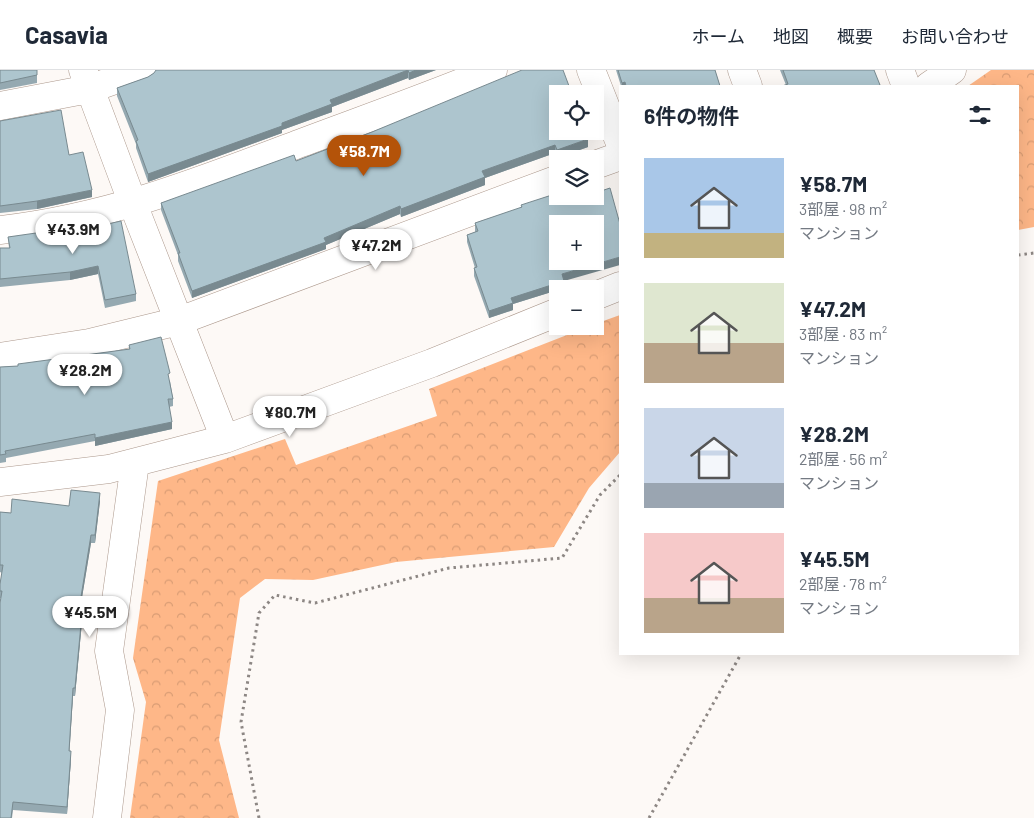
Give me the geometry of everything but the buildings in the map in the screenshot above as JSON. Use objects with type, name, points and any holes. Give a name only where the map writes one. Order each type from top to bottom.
[{"type":"street","points":[[0,106],[86,79],[143,70]]},
{"type":"street","points":[[0,230],[22,228],[133,204],[197,183],[493,70]]},
{"type":"street","points":[[591,70],[619,140]]},
{"type":"street","points":[[742,70],[748,85]]},
{"type":"street","points":[[900,70],[906,85]]},
{"type":"street","points":[[930,85],[952,70]]},
{"type":"street","points":[[86,79],[225,439]]},
{"type":"street","points":[[604,162],[619,156]]},
{"type":"street","points":[[0,357],[89,343],[179,321],[549,182]]},
{"type":"street","points":[[604,292],[619,286]]},
{"type":"street","points":[[0,482],[109,469],[225,439],[432,363],[549,316]]},
{"type":"street","points":[[107,818],[120,710],[109,651],[135,463]]},
{"type":"path","points":[[1019,255],[1034,253]]},
{"type":"path","points":[[259,818],[241,722],[259,613],[275,595],[315,603],[449,568],[562,558],[600,496],[619,476]]},
{"type":"path","points":[[649,818],[740,655]]},
{"type":"green space","points":[[991,70],[1034,70],[1034,227],[1019,230],[1019,85],[969,85]]},
{"type":"green space","points":[[619,315],[619,453],[589,488],[554,547],[396,562],[313,580],[265,579],[240,598],[219,740],[239,818],[130,818],[146,702],[133,658],[158,481],[285,439],[296,465],[437,416],[429,389],[567,335],[604,335],[604,321]]}]
